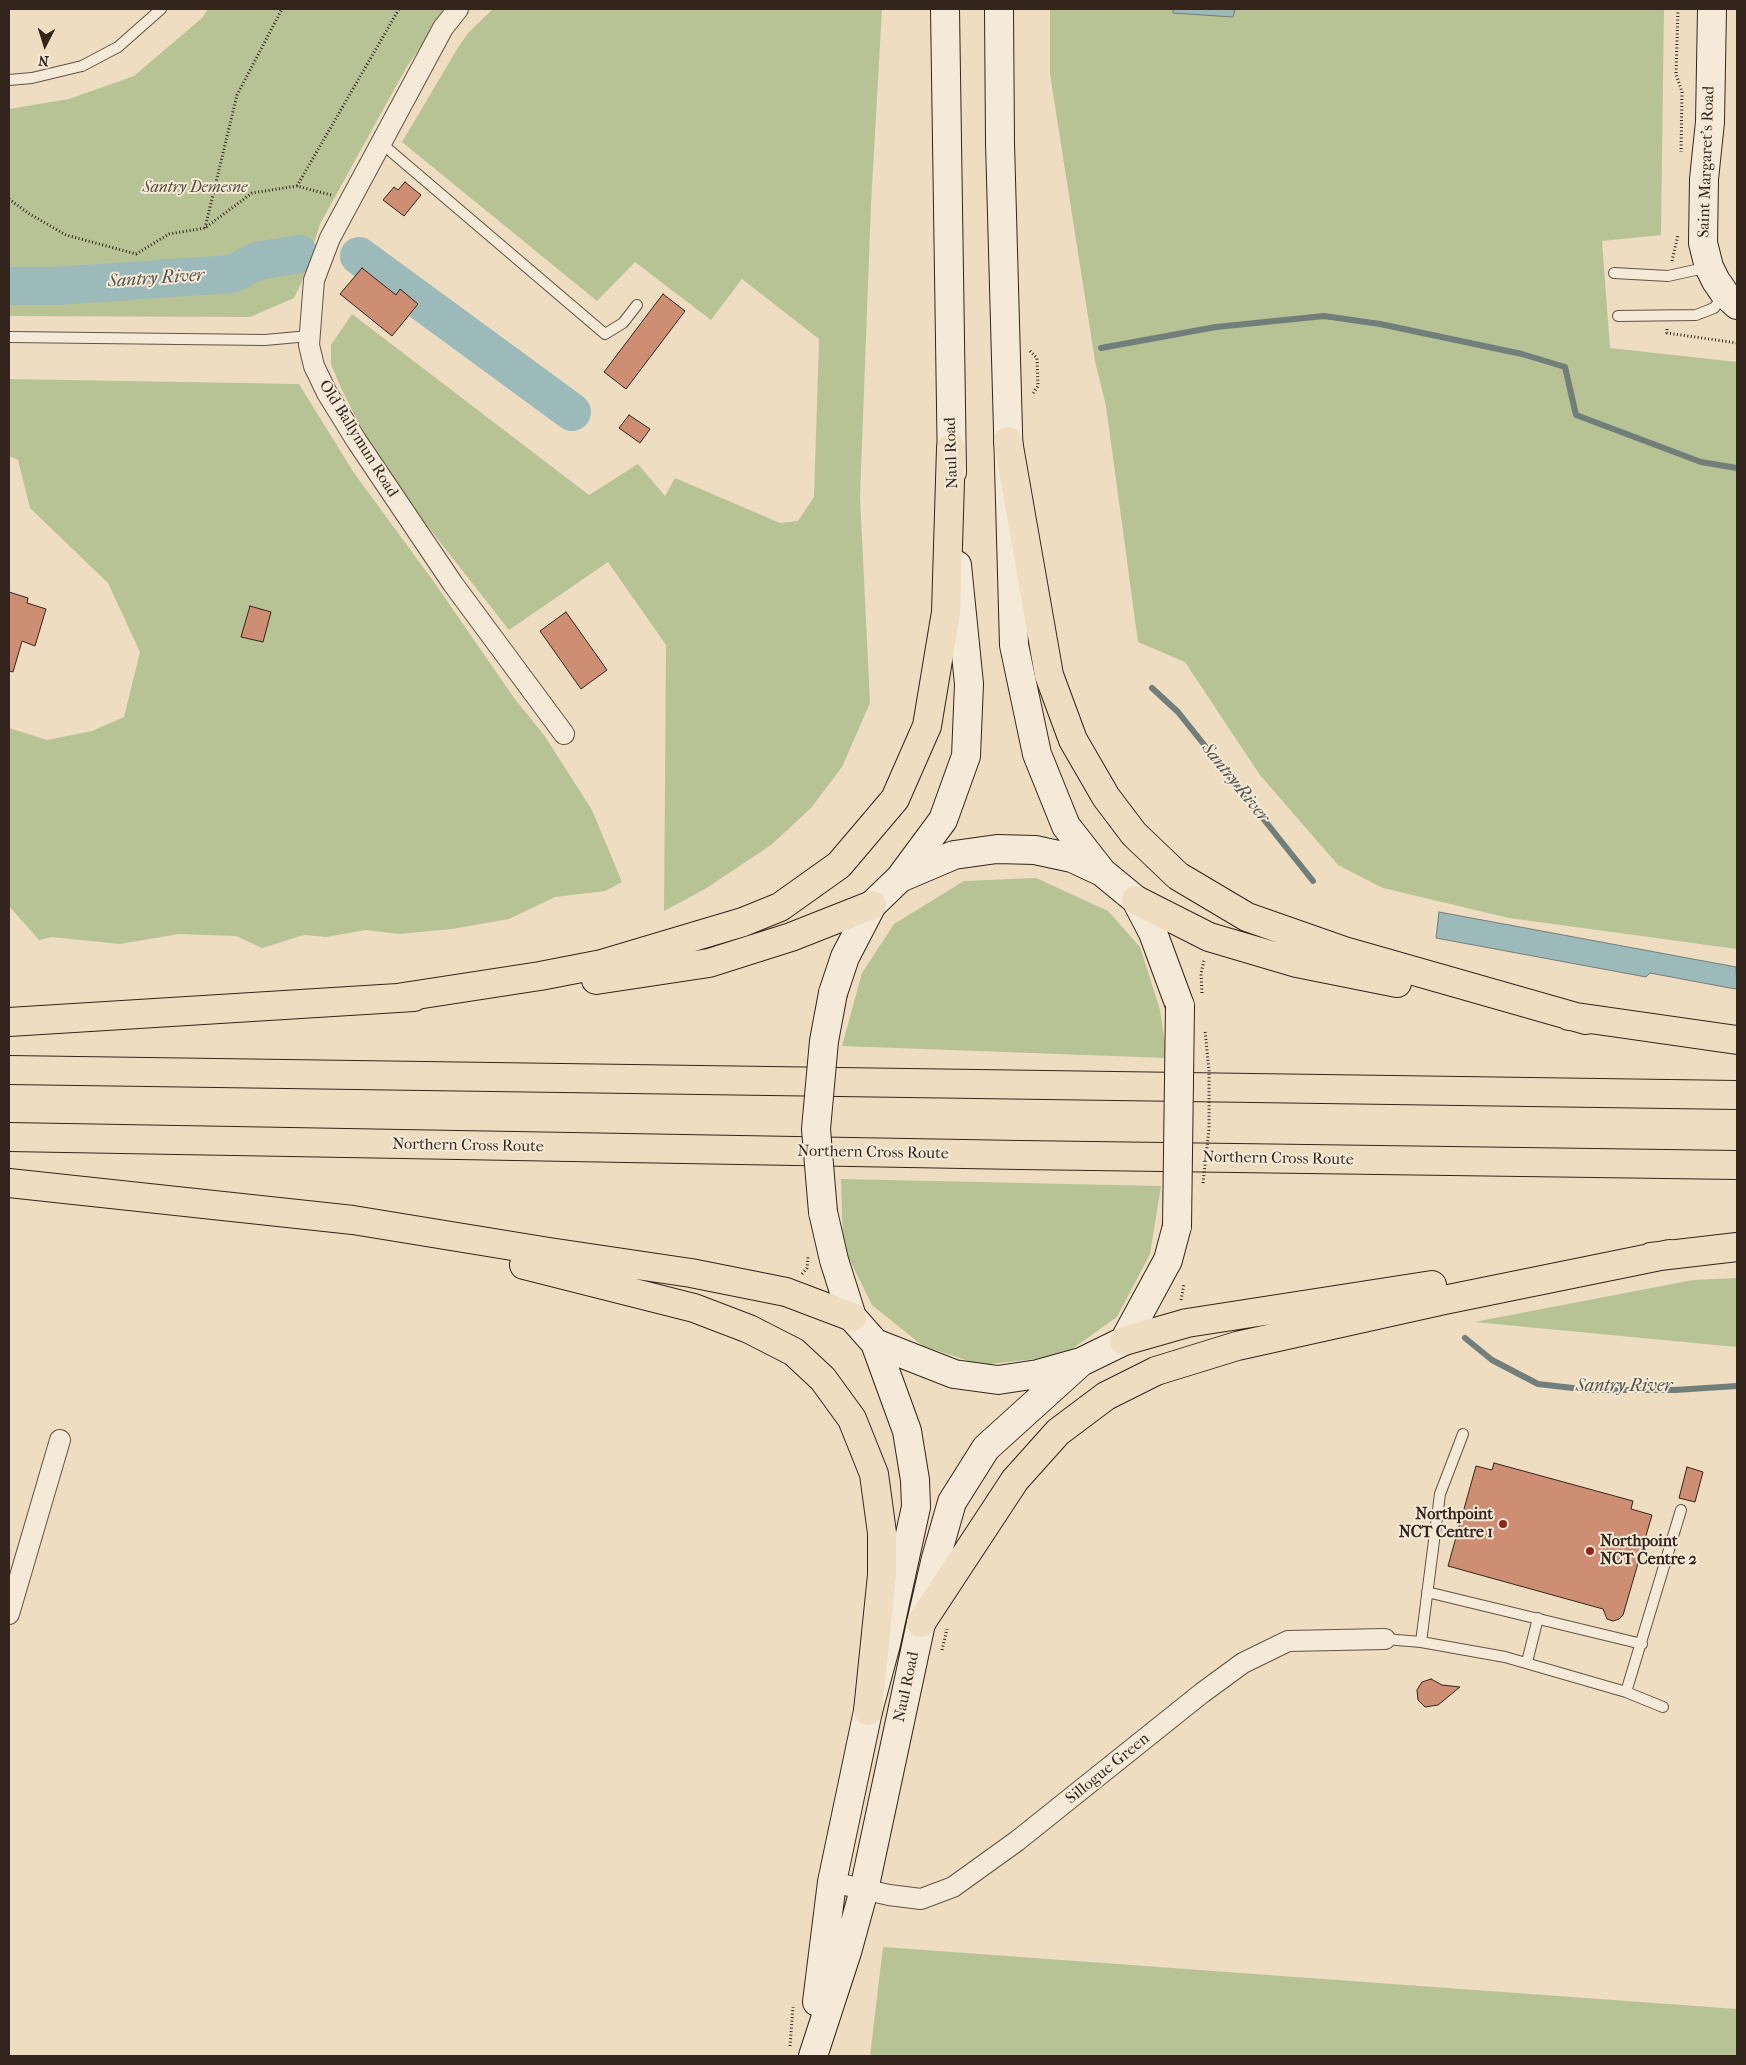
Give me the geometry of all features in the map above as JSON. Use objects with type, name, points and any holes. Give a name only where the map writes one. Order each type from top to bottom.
[{"type":"highway","points":[[1008,441],[1049,675],[1073,740],[1106,797],[1134,834],[1178,876],[1247,917],[1344,951],[1586,1020]]},
{"type":"highway","points":[[397,998],[540,976],[602,964],[743,922],[780,907],[839,865],[895,799],[927,726],[946,612],[951,448]]},
{"type":"highway","points":[[1136,900],[1209,937],[1297,963],[1586,1020],[1737,1040]]},
{"type":"highway","points":[[9,1022],[542,989],[709,963],[791,937],[872,905]]},
{"type":"highway","points":[[9,1070],[1737,1095]]},
{"type":"highway","name":"Northern Cross Route","points":[[9,1137],[1020,1155],[1737,1165]]},
{"type":"highway","points":[[9,1183],[353,1220],[691,1273],[786,1292],[852,1317]]},
{"type":"highway","points":[[353,1220],[694,1308],[749,1329],[794,1352],[822,1379],[852,1419],[874,1474],[882,1533],[882,1575],[868,1711]]},
{"type":"highway","points":[[1124,1340],[1187,1323],[1441,1284],[1737,1247]]},
{"type":"highway","points":[[921,1623],[1016,1480],[1058,1432],[1106,1396],[1156,1371],[1237,1346],[1444,1300],[1670,1254]]},
{"type":"main road","name":"Naul Road","points":[[900,878],[942,820],[966,756],[969,684],[957,577],[951,448],[945,9]]},
{"type":"main road","points":[[999,9],[1000,143],[1014,645],[1024,702],[1037,754],[1066,826],[1102,872],[1136,900],[1192,1002],[1177,1226],[1168,1260],[1124,1340],[1080,1362],[1038,1374],[998,1380],[954,1374],[875,1343],[852,1317],[834,1260],[823,1212],[816,1130],[824,1041],[833,993],[845,957],[872,905],[900,878],[954,854],[997,848],[1035,850],[1072,858],[1102,872]]},
{"type":"main road","name":"Saint Margaret's Road","points":[[1712,9],[1710,122],[1704,179],[1703,243],[1709,267],[1731,299]]},
{"type":"main road","name":"Naul Road","points":[[804,2053],[832,1882],[868,1711],[886,1644],[916,1507],[915,1480],[907,1431],[875,1343]]},
{"type":"main road","name":"Naul Road","points":[[804,2053],[847,1952],[864,1890],[921,1623],[936,1558],[952,1502],[986,1448],[1080,1362]]},
{"type":"street","name":"Old Ballymun Road","points":[[458,9],[443,28],[330,238],[317,268],[312,295],[309,336],[314,366],[327,393],[356,440],[453,584],[564,734]]},
{"type":"street","points":[[9,1614],[60,1440]]},
{"type":"street","name":"Sillogue Green","points":[[832,1882],[864,1890],[921,1899],[953,1887],[1017,1841],[1202,1693],[1251,1659],[1288,1641],[1385,1638]]},
{"type":"lane","points":[[9,80],[32,78],[82,66],[118,46],[155,17],[162,9]]},
{"type":"lane","points":[[381,143],[604,334],[623,322],[637,305]]},
{"type":"lane","points":[[1614,273],[1668,276],[1709,267]]},
{"type":"lane","points":[[1618,316],[1696,315],[1731,299]]},
{"type":"lane","points":[[9,337],[265,340],[309,336]]},
{"type":"lane","points":[[1421,1642],[1440,1494],[1463,1434]]},
{"type":"lane","points":[[1626,1692],[1682,1510]]},
{"type":"lane","points":[[1427,1592],[1642,1644]]},
{"type":"lane","points":[[1527,1662],[1538,1618]]},
{"type":"lane","points":[[1385,1638],[1421,1642],[1527,1662],[1626,1692],[1663,1707]]},
{"type":"path","points":[[205,228],[237,95],[282,9]]},
{"type":"path","points":[[297,186],[399,9]]},
{"type":"path","points":[[9,199],[28,213],[66,235],[136,254],[169,234],[205,228],[252,193],[297,186],[350,202]]},
{"type":"path","points":[[1027,348],[1037,358],[1038,386],[1030,398]]},
{"type":"path","points":[[1192,1002],[1201,974],[1209,937]]},
{"type":"path","points":[[1203,1188],[1209,1129],[1209,1071],[1205,1025]]},
{"type":"path","points":[[786,1292],[791,1275],[801,1275],[807,1268],[809,1250]]},
{"type":"path","points":[[1185,1279],[1181,1297],[1187,1323]]},
{"type":"path","points":[[941,1651],[948,1627]]},
{"type":"path","points":[[793,2004],[804,2053]]},
{"type":"green space","name":"Santry Demesne","points":[[208,9],[447,9],[406,68],[320,224],[301,284],[294,298],[250,317],[9,316],[9,109],[69,99],[134,76],[202,18]]},
{"type":"green space","points":[[493,9],[882,9],[871,204],[860,497],[870,703],[842,767],[811,808],[771,845],[705,889],[664,911],[666,645],[608,562],[509,630],[404,496],[372,449],[331,364],[331,345],[352,314],[589,495],[638,464],[665,496],[675,478],[780,523],[798,521],[814,497],[819,339],[742,279],[711,320],[635,262],[597,301],[402,142],[459,46],[469,32]]},
{"type":"green space","points":[[1050,9],[1664,9],[1661,235],[1602,241],[1610,348],[1737,362],[1737,949],[1509,918],[1383,888],[1338,865],[1260,775],[1185,662],[1138,642],[1106,406],[1095,361],[1050,74]]},
{"type":"green space","points":[[9,379],[299,384],[354,473],[434,582],[514,698],[544,735],[592,810],[622,882],[605,891],[555,897],[509,919],[452,929],[399,934],[366,930],[326,937],[304,935],[262,948],[236,936],[179,934],[120,944],[52,937],[39,940],[9,906],[9,728],[47,740],[92,731],[124,717],[140,652],[108,583],[30,508],[18,460],[9,456]]},
{"type":"green space","points":[[1036,878],[1108,911],[1140,947],[1160,1010],[1167,1058],[842,1046],[862,973],[894,924],[964,881]]},
{"type":"green space","points":[[841,1179],[1161,1186],[1150,1254],[1117,1317],[1062,1356],[981,1365],[923,1346],[872,1305],[843,1246]]},
{"type":"green space","points":[[1737,1278],[1737,1347],[1474,1322],[1693,1280]]},
{"type":"green space","points":[[883,1947],[1737,2009],[1737,2056],[870,2056]]},
{"type":"water","points":[[1173,9],[1235,9],[1233,17],[1173,13]]},
{"type":"water","points":[[1439,912],[1736,967],[1737,987],[1735,989],[1650,973],[1646,977],[1436,938]]},
{"type":"building","points":[[405,182],[421,195],[404,216],[383,200],[394,187],[398,190]]},
{"type":"building","points":[[362,268],[396,295],[400,289],[418,304],[392,336],[340,294]]},
{"type":"building","points":[[663,294],[685,311],[626,389],[604,372]]},
{"type":"building","points":[[629,415],[650,429],[640,443],[619,428]]},
{"type":"building","points":[[9,592],[28,598],[27,603],[46,609],[35,646],[22,641],[13,672],[9,671]]},
{"type":"building","points":[[250,606],[271,612],[263,642],[241,637]]},
{"type":"building","points":[[566,612],[607,670],[581,689],[540,631]]},
{"type":"building","points":[[1494,1463],[1633,1501],[1631,1509],[1652,1515],[1623,1615],[1619,1619],[1613,1621],[1607,1619],[1603,1609],[1448,1566],[1476,1466],[1492,1470]]},
{"type":"building","points":[[1687,1467],[1703,1472],[1695,1502],[1679,1498]]},
{"type":"building","points":[[1431,1679],[1442,1685],[1460,1687],[1438,1705],[1425,1707],[1418,1700],[1417,1690],[1422,1682]]},
{"type":"waterway","name":"Santry River","points":[[9,286],[56,286],[232,274],[257,261],[299,254]]},
{"type":"waterway","name":"Santry River","points":[[359,256],[572,412]]},
{"type":"waterway","points":[[1101,348],[1216,327],[1324,316],[1380,324],[1522,354],[1565,367],[1576,415],[1701,462],[1737,468]]},
{"type":"waterway","name":"Santry River","points":[[1152,688],[1178,712],[1313,881]]},
{"type":"waterway","name":"Santry River","points":[[1465,1338],[1492,1360],[1538,1384],[1590,1390],[1675,1390],[1737,1386]]},
{"type":"place","name":"Northpoint NCT Centre 1","points":[[1503,1524]]},
{"type":"place","name":"Northpoint NCT Centre 2","points":[[1590,1551]]}]
